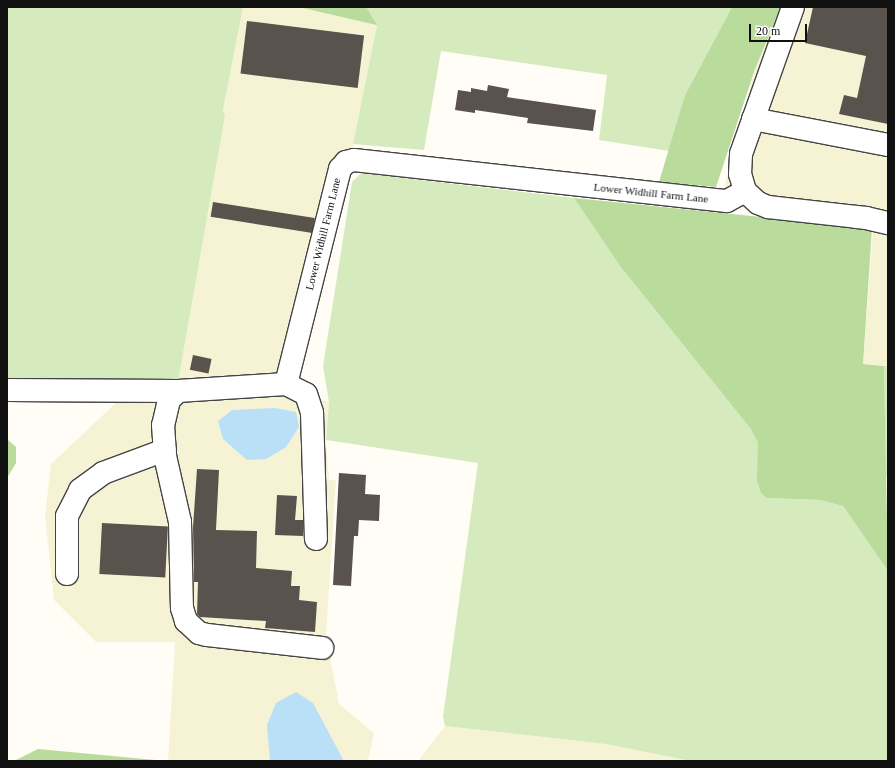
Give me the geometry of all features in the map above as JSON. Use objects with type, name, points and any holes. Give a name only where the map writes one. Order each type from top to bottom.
[{"type":"lane","points":[[793,7],[741,154],[740,174],[745,191],[758,203],[768,207],[866,218],[888,223]]},
{"type":"lane","points":[[753,119],[888,145]]},
{"type":"lane","name":"Lower Widhill Farm Lane","points":[[286,384],[327,211],[340,169],[346,162],[354,160],[379,161],[587,187],[727,201],[745,191]]},
{"type":"lane","points":[[7,390],[178,391],[286,384],[306,394],[312,413],[316,539]]},
{"type":"lane","points":[[178,391],[168,400],[164,411],[165,450],[180,522],[182,608],[186,621],[199,633],[207,635],[322,648]]},
{"type":"lane","points":[[67,574],[67,516],[80,490],[103,473],[165,450]]},
{"type":"shaded area","points":[[243,7],[299,7],[377,25],[353,144],[354,160],[286,384],[178,382],[225,116],[223,110]]},
{"type":"shaded area","points":[[781,7],[888,7],[888,366],[863,364],[874,215],[722,196],[755,69]]},
{"type":"shaded area","points":[[276,388],[329,402],[326,440],[329,480],[336,480],[326,635],[339,704],[374,733],[368,761],[168,761],[175,642],[96,642],[54,600],[45,516],[51,464],[120,399]]},
{"type":"shaded area","points":[[445,726],[606,744],[691,761],[418,761]]},
{"type":"green space","points":[[7,7],[243,7],[223,110],[225,116],[178,382],[7,380]]},
{"type":"green space","points":[[299,7],[732,7],[685,95],[669,151],[599,140],[607,75],[441,51],[424,150],[353,144],[377,25]]},
{"type":"green space","points":[[299,7],[366,7],[377,25]]},
{"type":"green space","points":[[732,7],[781,7],[755,69],[716,187],[659,182],[685,95]]},
{"type":"green space","points":[[361,173],[574,198],[620,266],[750,428],[758,443],[758,461],[767,498],[820,500],[843,506],[888,571],[888,761],[691,761],[606,744],[445,726],[443,717],[478,463],[326,440],[329,402],[323,366],[352,182]]},
{"type":"green space","points":[[574,198],[872,228],[863,364],[884,366],[888,571],[843,506],[820,500],[767,498],[761,493],[757,481],[758,443],[750,428],[620,266]]},
{"type":"green space","points":[[884,366],[888,366],[888,477],[886,476]]},
{"type":"green space","points":[[7,439],[16,447],[16,463],[7,478]]},
{"type":"green space","points":[[38,749],[166,761],[14,761]]},
{"type":"water","points":[[275,408],[296,412],[299,427],[286,447],[266,459],[247,460],[223,439],[218,421],[232,410]]},
{"type":"water","points":[[296,692],[313,703],[344,761],[270,761],[267,725],[276,703]]},
{"type":"building","points":[[813,7],[888,7],[888,124],[839,114],[844,95],[857,98],[866,56],[805,43]]},
{"type":"building","points":[[247,21],[364,35],[358,88],[241,74]]},
{"type":"building","points":[[488,85],[509,89],[507,97],[596,110],[593,131],[527,123],[528,118],[475,110],[475,113],[455,110],[458,90],[471,92],[471,88],[487,91]]},
{"type":"building","points":[[213,202],[315,218],[312,233],[211,217]]},
{"type":"building","points":[[193,355],[212,359],[208,374],[190,370]]},
{"type":"building","points":[[197,469],[219,470],[216,530],[257,531],[256,568],[292,571],[291,586],[300,586],[299,600],[317,602],[315,632],[265,628],[266,621],[200,617],[197,614],[198,582],[194,582],[193,527]]},
{"type":"building","points":[[339,473],[366,475],[365,494],[380,495],[379,521],[359,520],[358,536],[354,536],[351,586],[333,585]]},
{"type":"building","points":[[277,495],[297,496],[295,520],[303,520],[303,536],[275,535]]},
{"type":"building","points":[[102,523],[168,526],[165,577],[99,574]]}]
